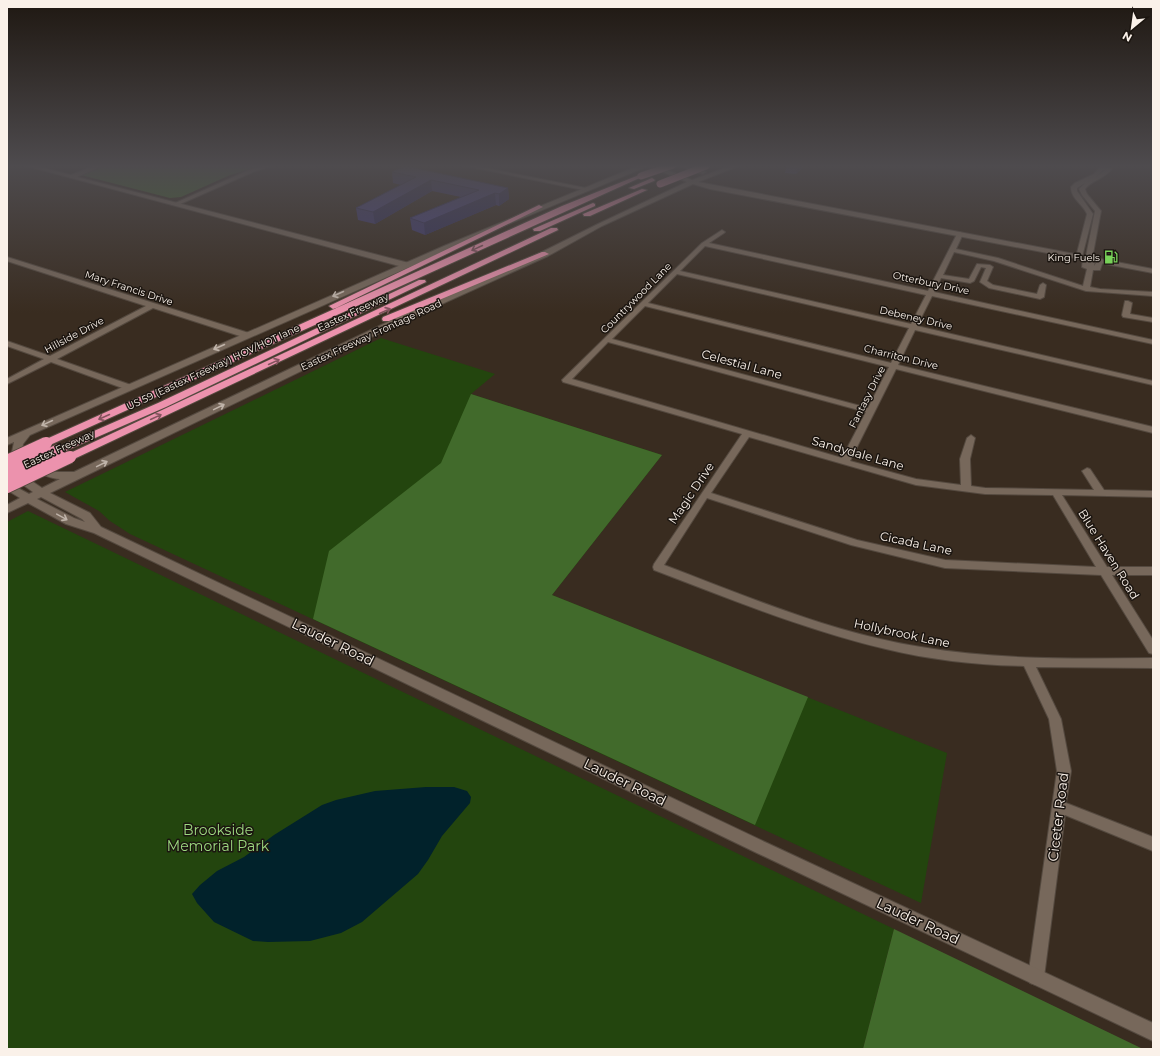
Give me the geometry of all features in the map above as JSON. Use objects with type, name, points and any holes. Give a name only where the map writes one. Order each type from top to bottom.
[{"type":"highway","points":[[286,336],[315,315],[360,292],[525,214]]},
{"type":"highway","name":"Eastex Freeway","points":[[7,461],[286,336],[551,214]]},
{"type":"highway","name":"US 59 (Eastex Freeway) HOV/HOT lane","points":[[7,474],[162,405],[515,239],[572,214]]},
{"type":"highway","name":"Eastex Freeway","points":[[7,486],[588,214]]},
{"type":"highway","points":[[324,339],[350,333],[545,254]]},
{"type":"main road","points":[[215,214],[406,265]]},
{"type":"main road","points":[[7,442],[128,387],[523,214]]},
{"type":"main road","name":"Eastex Freeway Frontage Road","points":[[7,509],[399,320],[545,254],[623,214]]},
{"type":"main road","points":[[855,214],[1153,271]]},
{"type":"main road","points":[[26,433],[18,444],[16,452],[48,475],[62,477],[83,473]]},
{"type":"main road","points":[[7,437],[26,433]]},
{"type":"main road","name":"Lauder Road","points":[[7,469],[42,493],[86,516],[98,530]]},
{"type":"main road","name":"Lauder Road","points":[[7,486],[70,521],[98,530],[741,838],[1153,1032]]},
{"type":"street","points":[[1090,214],[1089,259],[1098,269],[1085,267],[1089,259],[1098,215],[1092,214]]},
{"type":"street","name":"Countrywood Lane","points":[[566,380],[704,244],[712,237],[722,232]]},
{"type":"street","name":"Fantasy Drive","points":[[845,462],[960,234]]},
{"type":"street","name":"Otterbury Drive","points":[[704,244],[1153,342]]},
{"type":"street","points":[[952,250],[1004,262],[1070,285],[1086,289],[1153,294]]},
{"type":"street","points":[[987,267],[989,258]]},
{"type":"street","name":"Mary Francis Drive","points":[[7,259],[246,335]]},
{"type":"street","points":[[972,280],[979,265],[990,267],[983,282]]},
{"type":"street","points":[[1086,289],[1091,268]]},
{"type":"street","name":"Debeney Drive","points":[[675,272],[1153,383]]},
{"type":"street","points":[[939,276],[965,281],[972,280],[983,282],[991,287],[1040,297],[1043,285]]},
{"type":"street","points":[[1128,303],[1126,315],[1153,320]]},
{"type":"street","name":"Charriton Drive","points":[[644,304],[1153,430]]},
{"type":"street","name":"Hillside Drive","points":[[7,382],[151,306]]},
{"type":"street","name":"Celestial Lane","points":[[608,340],[870,411]]},
{"type":"street","points":[[7,342],[128,387]]},
{"type":"street","name":"Sandydale Lane","points":[[566,380],[916,482],[985,491],[1153,494]]},
{"type":"street","name":"Magic Drive","points":[[658,567],[705,494],[747,433]]},
{"type":"street","points":[[966,489],[965,459],[971,438]]},
{"type":"street","points":[[1087,471],[1101,493]]},
{"type":"street","name":"Blue Haven Road","points":[[1056,492],[1153,650]]},
{"type":"street","name":"Cicada Lane","points":[[705,494],[855,543],[945,564],[1104,571],[1153,571]]},
{"type":"street","name":"Hollybrook Lane","points":[[658,567],[790,616],[888,646],[965,658],[1028,663],[1153,664]]},
{"type":"street","name":"Ciceter Road","points":[[1028,663],[1055,719],[1064,771],[1036,977]]},
{"type":"street","points":[[1060,807],[1153,844]]},
{"type":"green space","points":[[381,338],[495,374],[471,394],[662,455],[552,595],[947,753],[921,903],[130,534],[110,521],[99,511],[65,492]]},
{"type":"green space","points":[[471,394],[662,455],[552,595],[808,697],[755,825],[313,619],[329,551],[441,463]]},
{"type":"green space","name":"Brookside Memorial Park","points":[[28,511],[894,929],[863,1049],[7,1049],[7,522]]},
{"type":"green space","points":[[894,929],[1143,1049],[863,1049]]},
{"type":"water","points":[[426,787],[454,787],[467,791],[471,797],[470,803],[442,836],[418,874],[362,922],[341,933],[310,941],[253,941],[214,922],[197,903],[192,894],[200,885],[217,871],[244,857],[274,835],[322,805],[336,800],[375,791]]},
{"type":"building","points":[[419,214],[445,214],[424,223],[410,218]]},
{"type":"place","name":"King Fuels","points":[[1111,257]]}]
